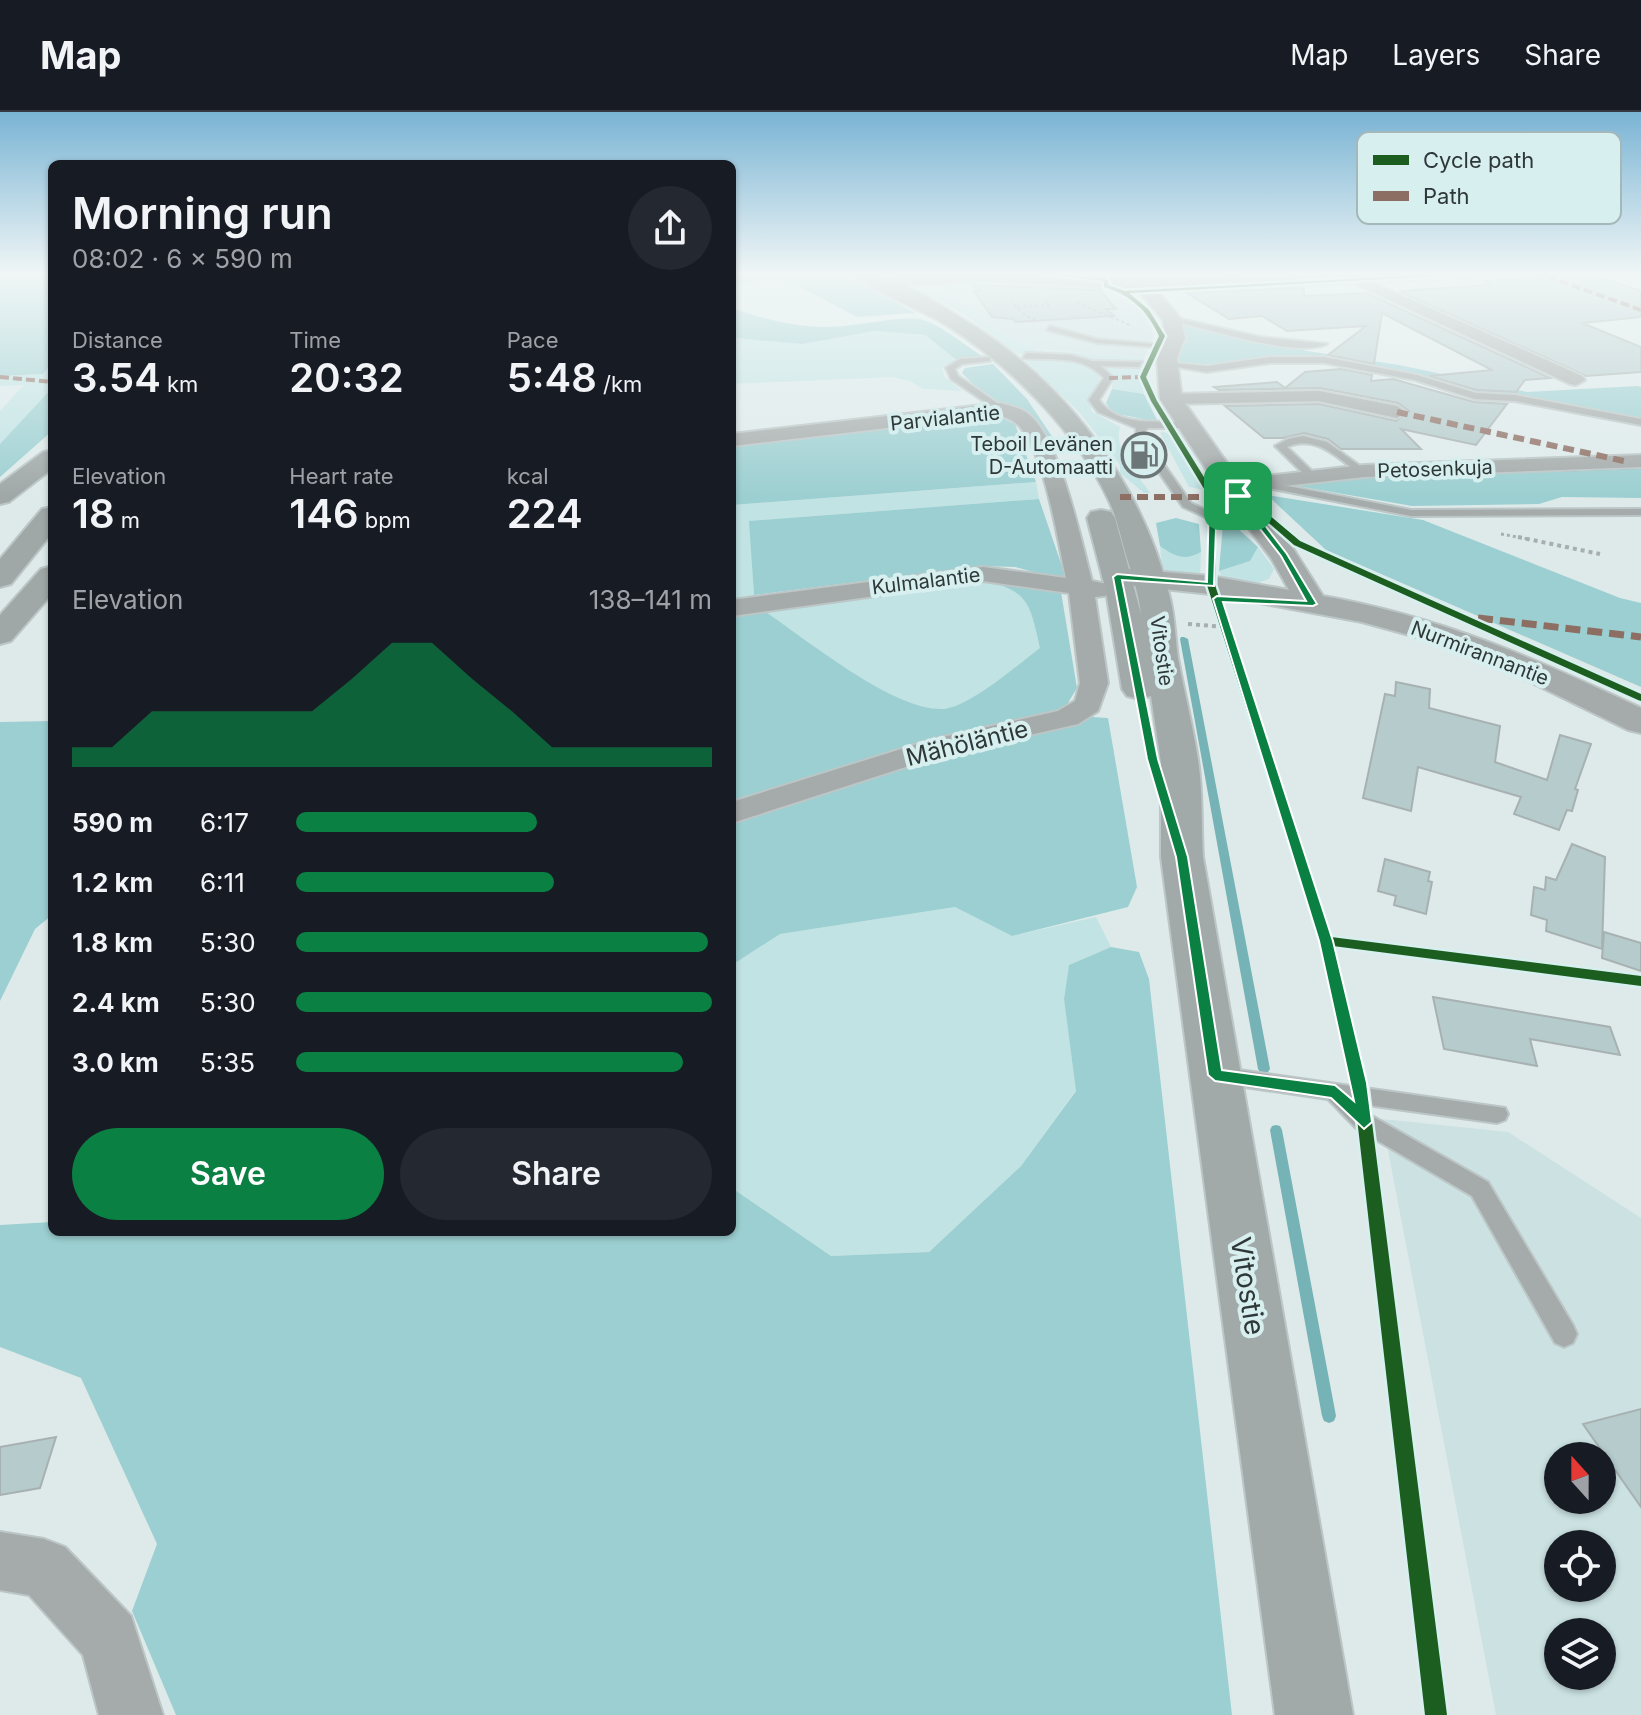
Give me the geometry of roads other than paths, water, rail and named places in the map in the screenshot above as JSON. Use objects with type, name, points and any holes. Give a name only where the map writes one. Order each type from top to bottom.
[{"type":"highway","points":[[0,496],[48,460]]},
{"type":"highway","points":[[0,578],[48,520]]},
{"type":"highway","points":[[0,636],[48,580]]},
{"type":"main road","name":"Vitostie","points":[[992,347],[1030,380],[1107,473],[1120,497],[1153,589],[1180,763],[1182,857],[1314,1715]]},
{"type":"main road","name":"Vitostie","points":[[1066,420],[1071,443],[1092,482],[1120,589],[1152,759],[1182,857]]},
{"type":"street","points":[[1175,347],[1174,356],[1167,358],[1171,399],[1230,486],[1260,522],[1313,604]]},
{"type":"street","points":[[1504,347],[1576,380]]},
{"type":"street","points":[[1171,399],[1319,396],[1397,412]]},
{"type":"street","name":"Parvialantie","points":[[736,440],[1000,409],[1018,415],[1030,426],[1052,472],[1081,588]]},
{"type":"street","name":"Petosenkuja","points":[[1230,486],[1267,485],[1362,471],[1641,461]]},
{"type":"street","name":"Kulmalantie","points":[[736,607],[983,574],[1006,574],[1081,588],[1120,589]]},
{"type":"street","name":"Nurmirannantie","points":[[1120,589],[1211,585],[1366,613],[1442,634],[1518,663],[1641,722]]},
{"type":"street","name":"Mähöläntie","points":[[736,812],[941,746],[1068,718],[1088,705],[1094,683],[1081,588]]},
{"type":"street","name":"Nurmirannantie","points":[[1153,589],[1217,599],[1313,604]]},
{"type":"street","points":[[0,1561],[44,1568],[109,1638],[131,1715]]},
{"type":"lane","points":[[1127,347],[1174,356],[1207,369],[1270,360],[1324,360],[1417,378],[1475,396],[1515,398],[1641,422]]},
{"type":"lane","points":[[1026,356],[1139,364]]},
{"type":"lane","points":[[987,359],[960,362],[950,368],[954,377],[1000,409]]},
{"type":"lane","points":[[1093,363],[1109,378],[1094,400],[1101,410],[1141,427],[1186,425]]},
{"type":"lane","points":[[1141,427],[1141,439],[1187,505],[1213,517],[1260,522]]},
{"type":"lane","points":[[1312,476],[1280,446],[1291,440],[1313,439],[1333,448],[1362,471]]},
{"type":"lane","points":[[1267,485],[1411,513],[1641,512]]},
{"type":"lane","points":[[1215,1075],[1497,1114]]},
{"type":"lane","points":[[1335,1092],[1364,1122],[1480,1189],[1564,1334]]},
{"type":"waterway","points":[[1555,470],[1641,467]]},
{"type":"waterway","points":[[1184,639],[1264,1069]]},
{"type":"waterway","points":[[1276,1130],[1329,1416]]},
{"type":"place","name":"Teboil Levänen D-Automaatti","points":[[1144,455]]}]
